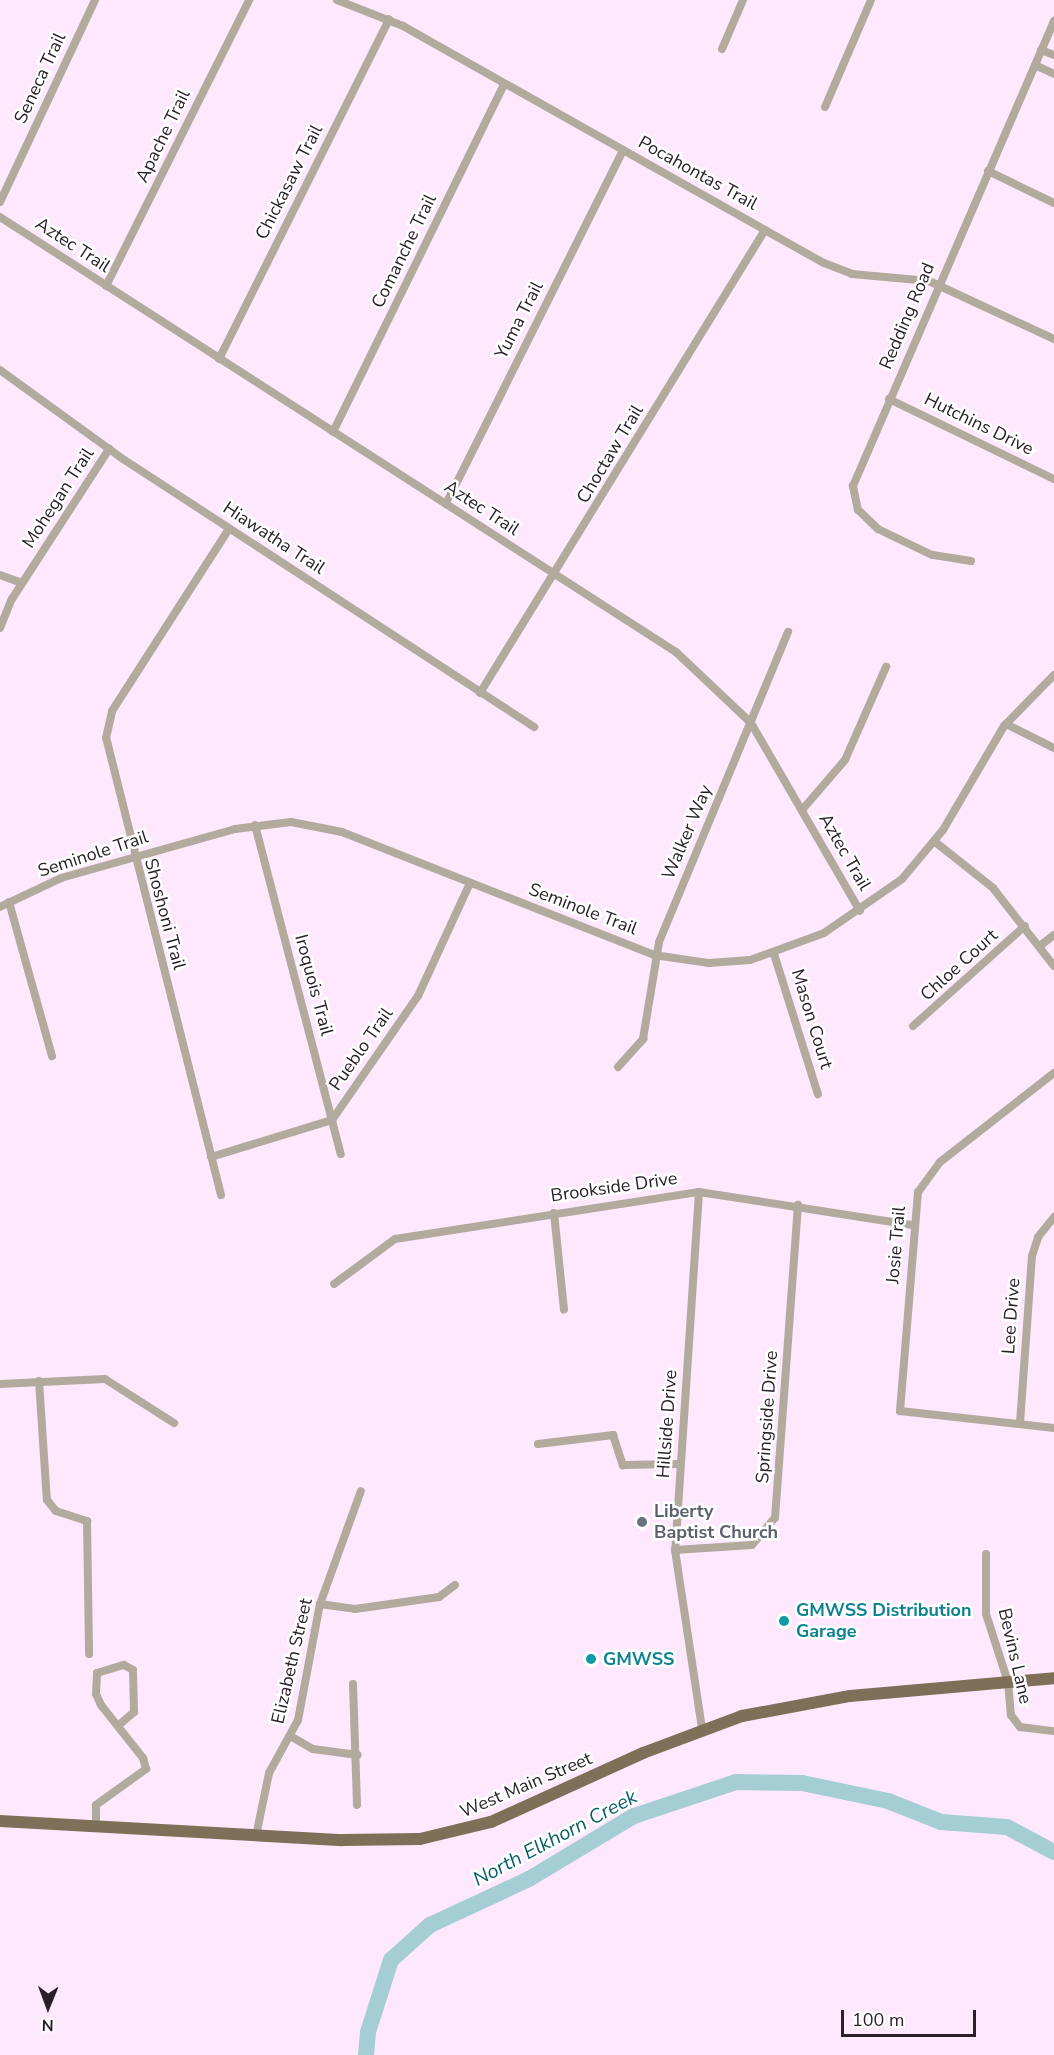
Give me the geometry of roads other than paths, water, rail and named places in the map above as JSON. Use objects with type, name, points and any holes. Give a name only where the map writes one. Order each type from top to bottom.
[{"type":"main road","name":"West Main Street","points":[[0,1821],[256,1836],[398,1840],[459,1832],[702,1730],[820,1700],[1054,1678]]},
{"type":"street","name":"Seneca Trail","points":[[0,202],[95,0]]},
{"type":"street","name":"Apache Trail","points":[[106,286],[249,0]]},
{"type":"street","name":"Pocahontas Trail","points":[[337,0],[389,19],[765,230],[843,271],[938,285],[1054,339]]},
{"type":"street","points":[[722,49],[743,0]]},
{"type":"street","points":[[825,107],[871,0]]},
{"type":"street","name":"Chickasaw Trail","points":[[219,359],[389,19]]},
{"type":"street","name":"Redding Road","points":[[971,561],[932,555],[878,529],[858,510],[853,486],[1054,21]]},
{"type":"street","points":[[1041,50],[1054,55]]},
{"type":"street","points":[[1035,65],[1054,74]]},
{"type":"street","name":"Comanche Trail","points":[[333,432],[504,84]]},
{"type":"street","name":"Yuma Trail","points":[[446,504],[623,150]]},
{"type":"street","points":[[988,171],[1054,204]]},
{"type":"street","name":"Aztec Trail","points":[[0,217],[676,652],[751,723],[860,911]]},
{"type":"street","name":"Choctaw Trail","points":[[480,693],[556,575],[765,230]]},
{"type":"street","name":"Hiawatha Trail","points":[[0,369],[109,449],[534,727]]},
{"type":"street","name":"Hutchins Drive","points":[[889,399],[1054,479]]},
{"type":"street","name":"Mohegan Trail","points":[[0,628],[22,583],[109,449]]},
{"type":"street","name":"Shoshoni Trail","points":[[220,1195],[132,857],[106,738],[107,724],[230,529]]},
{"type":"street","points":[[0,575],[22,583]]},
{"type":"street","name":"Walker Way","points":[[618,1067],[646,1031],[654,955],[788,632]]},
{"type":"street","points":[[802,810],[845,759],[886,667]]},
{"type":"street","name":"Seminole Trail","points":[[0,907],[61,878],[255,825],[323,827],[654,955],[709,963],[774,954],[860,911],[902,879],[934,841],[1006,724],[1054,675]]},
{"type":"street","points":[[1006,724],[1054,748]]},
{"type":"street","name":"Iroquois Trail","points":[[255,825],[341,1154]]},
{"type":"street","points":[[934,841],[993,888],[1041,945],[1054,966]]},
{"type":"street","name":"Pueblo Trail","points":[[211,1157],[332,1120],[418,996],[470,883]]},
{"type":"street","points":[[9,902],[52,1056]]},
{"type":"street","name":"Chloe Court","points":[[913,1026],[1025,926]]},
{"type":"street","points":[[1041,945],[1054,935]]},
{"type":"street","name":"Mason Court","points":[[774,954],[818,1094]]},
{"type":"street","name":"Josie Trail","points":[[1020,1423],[900,1411],[912,1225],[918,1192],[940,1162],[1054,1073]]},
{"type":"street","name":"Brookside Drive","points":[[334,1284],[395,1239],[699,1192],[798,1205],[912,1225]]},
{"type":"street","name":"Hillside Drive","points":[[699,1192],[675,1550],[702,1730]]},
{"type":"street","name":"Springside Drive","points":[[675,1550],[753,1545],[775,1518],[798,1205]]},
{"type":"street","points":[[554,1213],[564,1309]]},
{"type":"street","name":"Lee Drive","points":[[1020,1423],[1032,1256],[1038,1237],[1054,1217]]},
{"type":"street","points":[[0,1384],[105,1378],[174,1422]]},
{"type":"street","points":[[39,1381],[47,1500],[56,1511],[87,1521],[89,1654]]},
{"type":"street","points":[[1020,1423],[1054,1428]]},
{"type":"street","points":[[538,1444],[613,1434],[623,1465],[680,1464]]},
{"type":"street","name":"Elizabeth Street","points":[[256,1836],[268,1773],[292,1737],[320,1604],[361,1491]]},
{"type":"street","name":"Bevins Lane","points":[[986,1554],[986,1614],[1008,1682],[1011,1715],[1020,1727],[1054,1731]]},
{"type":"street","points":[[320,1604],[355,1609],[439,1597],[455,1585]]},
{"type":"street","points":[[96,1825],[96,1805],[146,1769],[144,1758],[118,1726],[101,1705],[95,1683],[103,1667],[124,1665],[133,1670],[134,1712],[118,1726]]},
{"type":"street","points":[[353,1684],[357,1806]]},
{"type":"street","points":[[292,1737],[313,1749],[357,1755]]},
{"type":"waterway","name":"North Elkhorn Creek","points":[[366,2055],[368,2032],[391,1960],[430,1925],[529,1879],[634,1816],[736,1782],[802,1783],[888,1801],[941,1822],[1007,1827],[1054,1852]]},
{"type":"place","name":"Liberty Baptist Church","points":[[642,1522]]},
{"type":"place","name":"GMWSS Distribution Garage","points":[[784,1621]]},
{"type":"place","name":"GMWSS","points":[[591,1659]]}]
